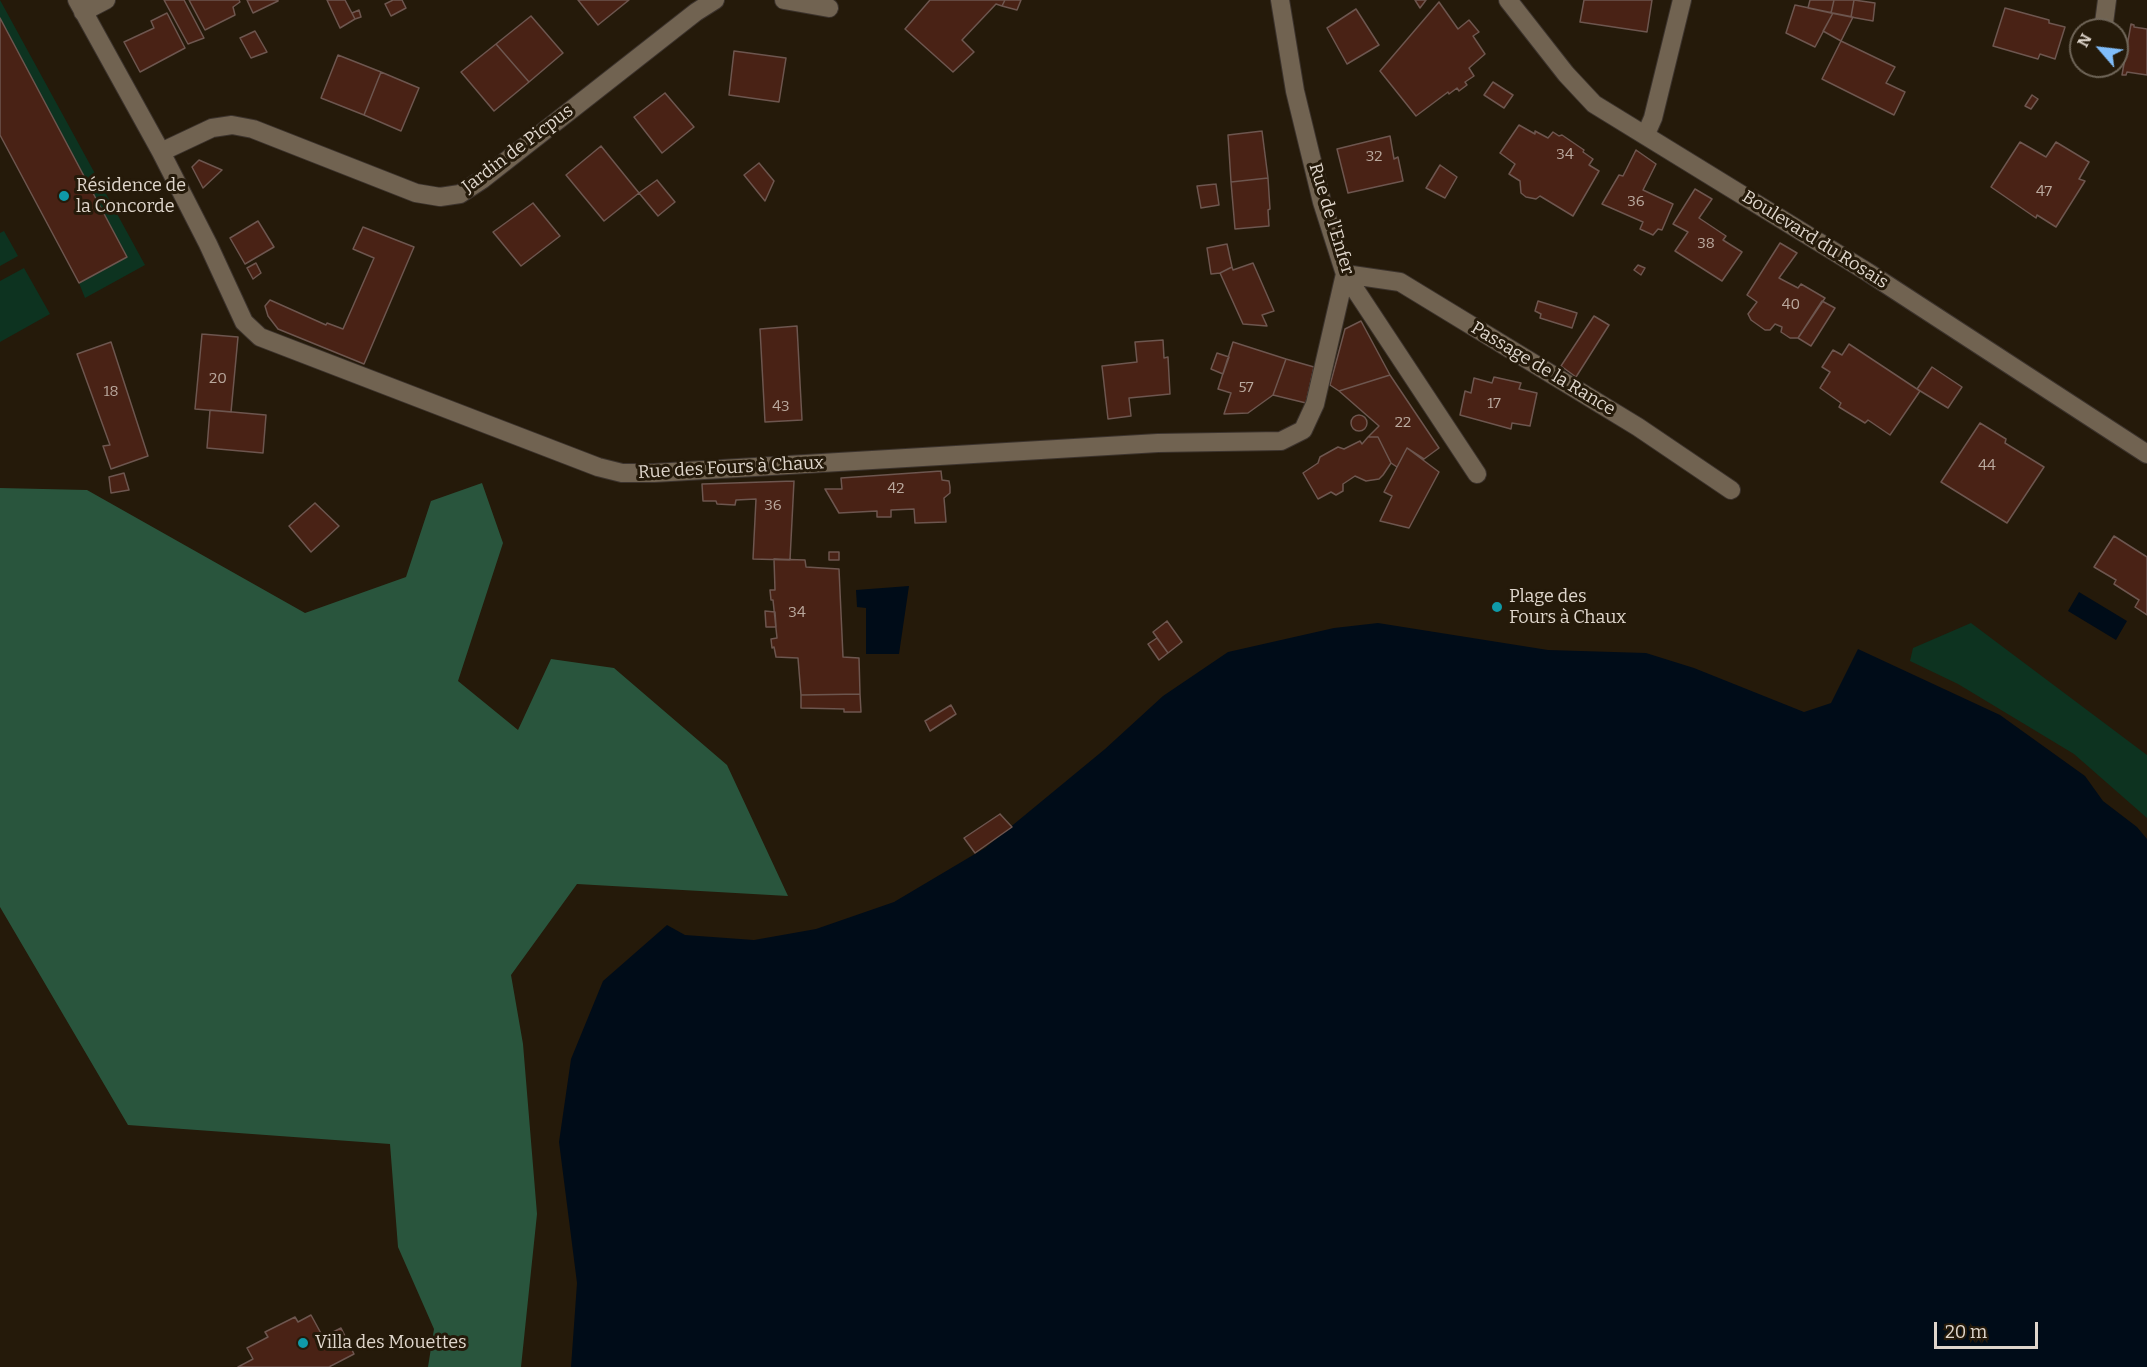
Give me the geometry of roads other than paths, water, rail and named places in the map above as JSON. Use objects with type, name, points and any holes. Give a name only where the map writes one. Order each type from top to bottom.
[{"type":"street","points":[[80,6],[106,0]]},
{"type":"street","name":"Jardin de Picpus","points":[[160,153],[212,128],[232,125],[253,129],[416,193],[440,197],[460,194],[483,179],[696,12],[716,0]]},
{"type":"street","points":[[784,0],[829,8]]},
{"type":"street","name":"Rue de l'Enfer","points":[[1280,0],[1295,91],[1322,202],[1345,274],[1477,474]]},
{"type":"street","name":"Boulevard du Rosais","points":[[1508,0],[1566,74],[1594,104],[1869,273],[2147,454]]},
{"type":"street","points":[[1646,134],[1653,118],[1683,0]]},
{"type":"street","points":[[2105,18],[2107,0]]},
{"type":"street","name":"Rue des Fours à Chaux","points":[[80,6],[160,153],[225,279],[244,322],[260,337],[598,468],[622,472],[654,473],[1158,443],[1281,441],[1303,430],[1315,404],[1345,274]]},
{"type":"street","name":"Passage de la Rance","points":[[1345,274],[1400,282],[1638,427],[1731,490]]},
{"type":"place","name":"Résidence de la Concorde","points":[[64,196]]},
{"type":"place","name":"Plage des Fours à Chaux","points":[[1497,607]]},
{"type":"place","name":"Villa des Mouettes","points":[[303,1343]]}]
